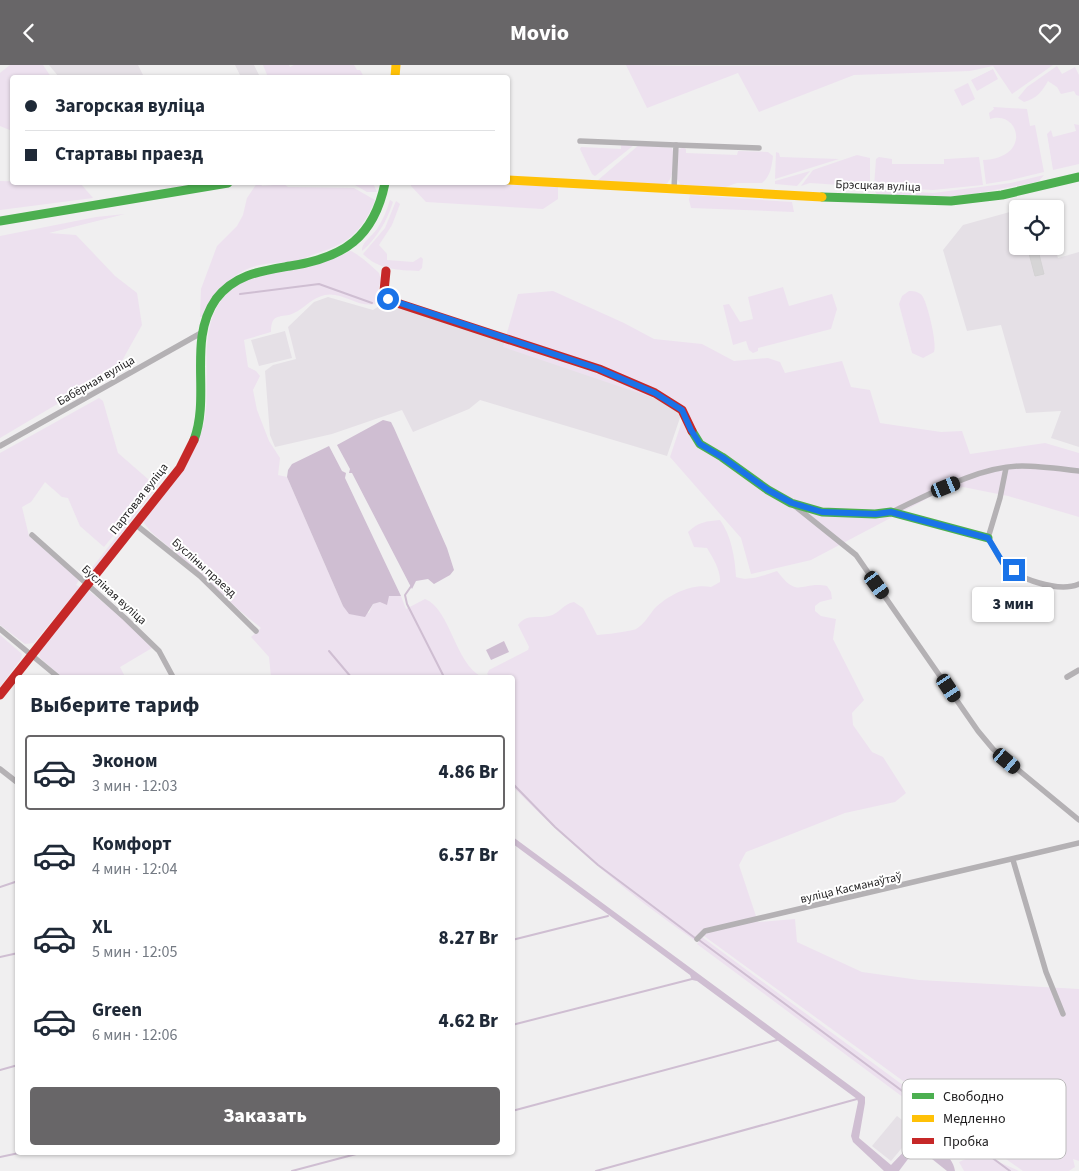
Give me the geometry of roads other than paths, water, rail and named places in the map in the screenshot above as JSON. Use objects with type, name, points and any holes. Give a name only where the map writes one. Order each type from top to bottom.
[{"type":"street","points":[[580,141],[759,148]]},
{"type":"street","points":[[674,189],[676,145]]},
{"type":"street","name":"Брэсцкая вуліца","points":[[510,180],[871,200],[951,201],[1002,195],[1079,177]]},
{"type":"street","points":[[0,221],[216,185]]},
{"type":"street","points":[[201,333],[207,316],[219,297],[232,284],[247,275],[325,258],[346,249],[356,241],[377,216],[382,203],[385,185]]},
{"type":"street","points":[[386,271],[384,291],[388,299],[591,366],[655,393],[682,410],[700,444],[722,457],[768,490],[792,503],[856,555],[978,731],[993,749],[1079,820]]},
{"type":"street","name":"Бабёрная вуліца","points":[[0,446],[201,333]]},
{"type":"street","name":"Партовая вуліца","points":[[16,675],[180,468],[197,432],[200,417],[201,333]]},
{"type":"street","points":[[792,503],[822,512],[876,514],[891,512],[972,477],[1006,468],[1022,466],[1079,471]]},
{"type":"street","points":[[988,538],[1000,498],[1006,468]]},
{"type":"street","points":[[891,512],[988,538],[1003,563],[1025,578],[1057,587],[1073,587],[1079,584]]},
{"type":"street","name":"Бусліны праезд","points":[[135,524],[200,576],[256,631]]},
{"type":"street","name":"Бусліная вуліца","points":[[32,535],[159,651],[172,675]]},
{"type":"street","points":[[0,629],[56,675]]},
{"type":"street","points":[[1067,677],[1079,670]]},
{"type":"street","name":"Партовая вуліца","points":[[0,695],[15,676]]},
{"type":"street","points":[[0,769],[15,781]]},
{"type":"street","name":"вуліца Касманаўтаў","points":[[697,939],[705,931],[1079,843]]},
{"type":"street","points":[[1013,860],[1046,972],[1063,1014]]},
{"type":"waterway","points":[[240,294],[319,284],[372,303]]},
{"type":"waterway","points":[[412,585],[405,595],[407,604],[443,675]]},
{"type":"waterway","points":[[329,651],[349,675]]},
{"type":"waterway","points":[[515,786],[555,827],[598,865],[695,938]]},
{"type":"waterway","points":[[0,887],[15,882]]},
{"type":"waterway","points":[[515,939],[608,916]]},
{"type":"waterway","points":[[699,940],[902,1091]]},
{"type":"waterway","points":[[0,957],[15,954]]},
{"type":"waterway","points":[[515,1024],[692,979]]},
{"type":"waterway","points":[[515,1110],[777,1040]]},
{"type":"waterway","points":[[0,1070],[15,1066]]},
{"type":"waterway","points":[[596,1171],[857,1099]]},
{"type":"waterway","points":[[0,1157],[15,1154]]},
{"type":"waterway","points":[[292,1171],[352,1155]]},
{"type":"waterway","points":[[994,1159],[1010,1171]]}]
